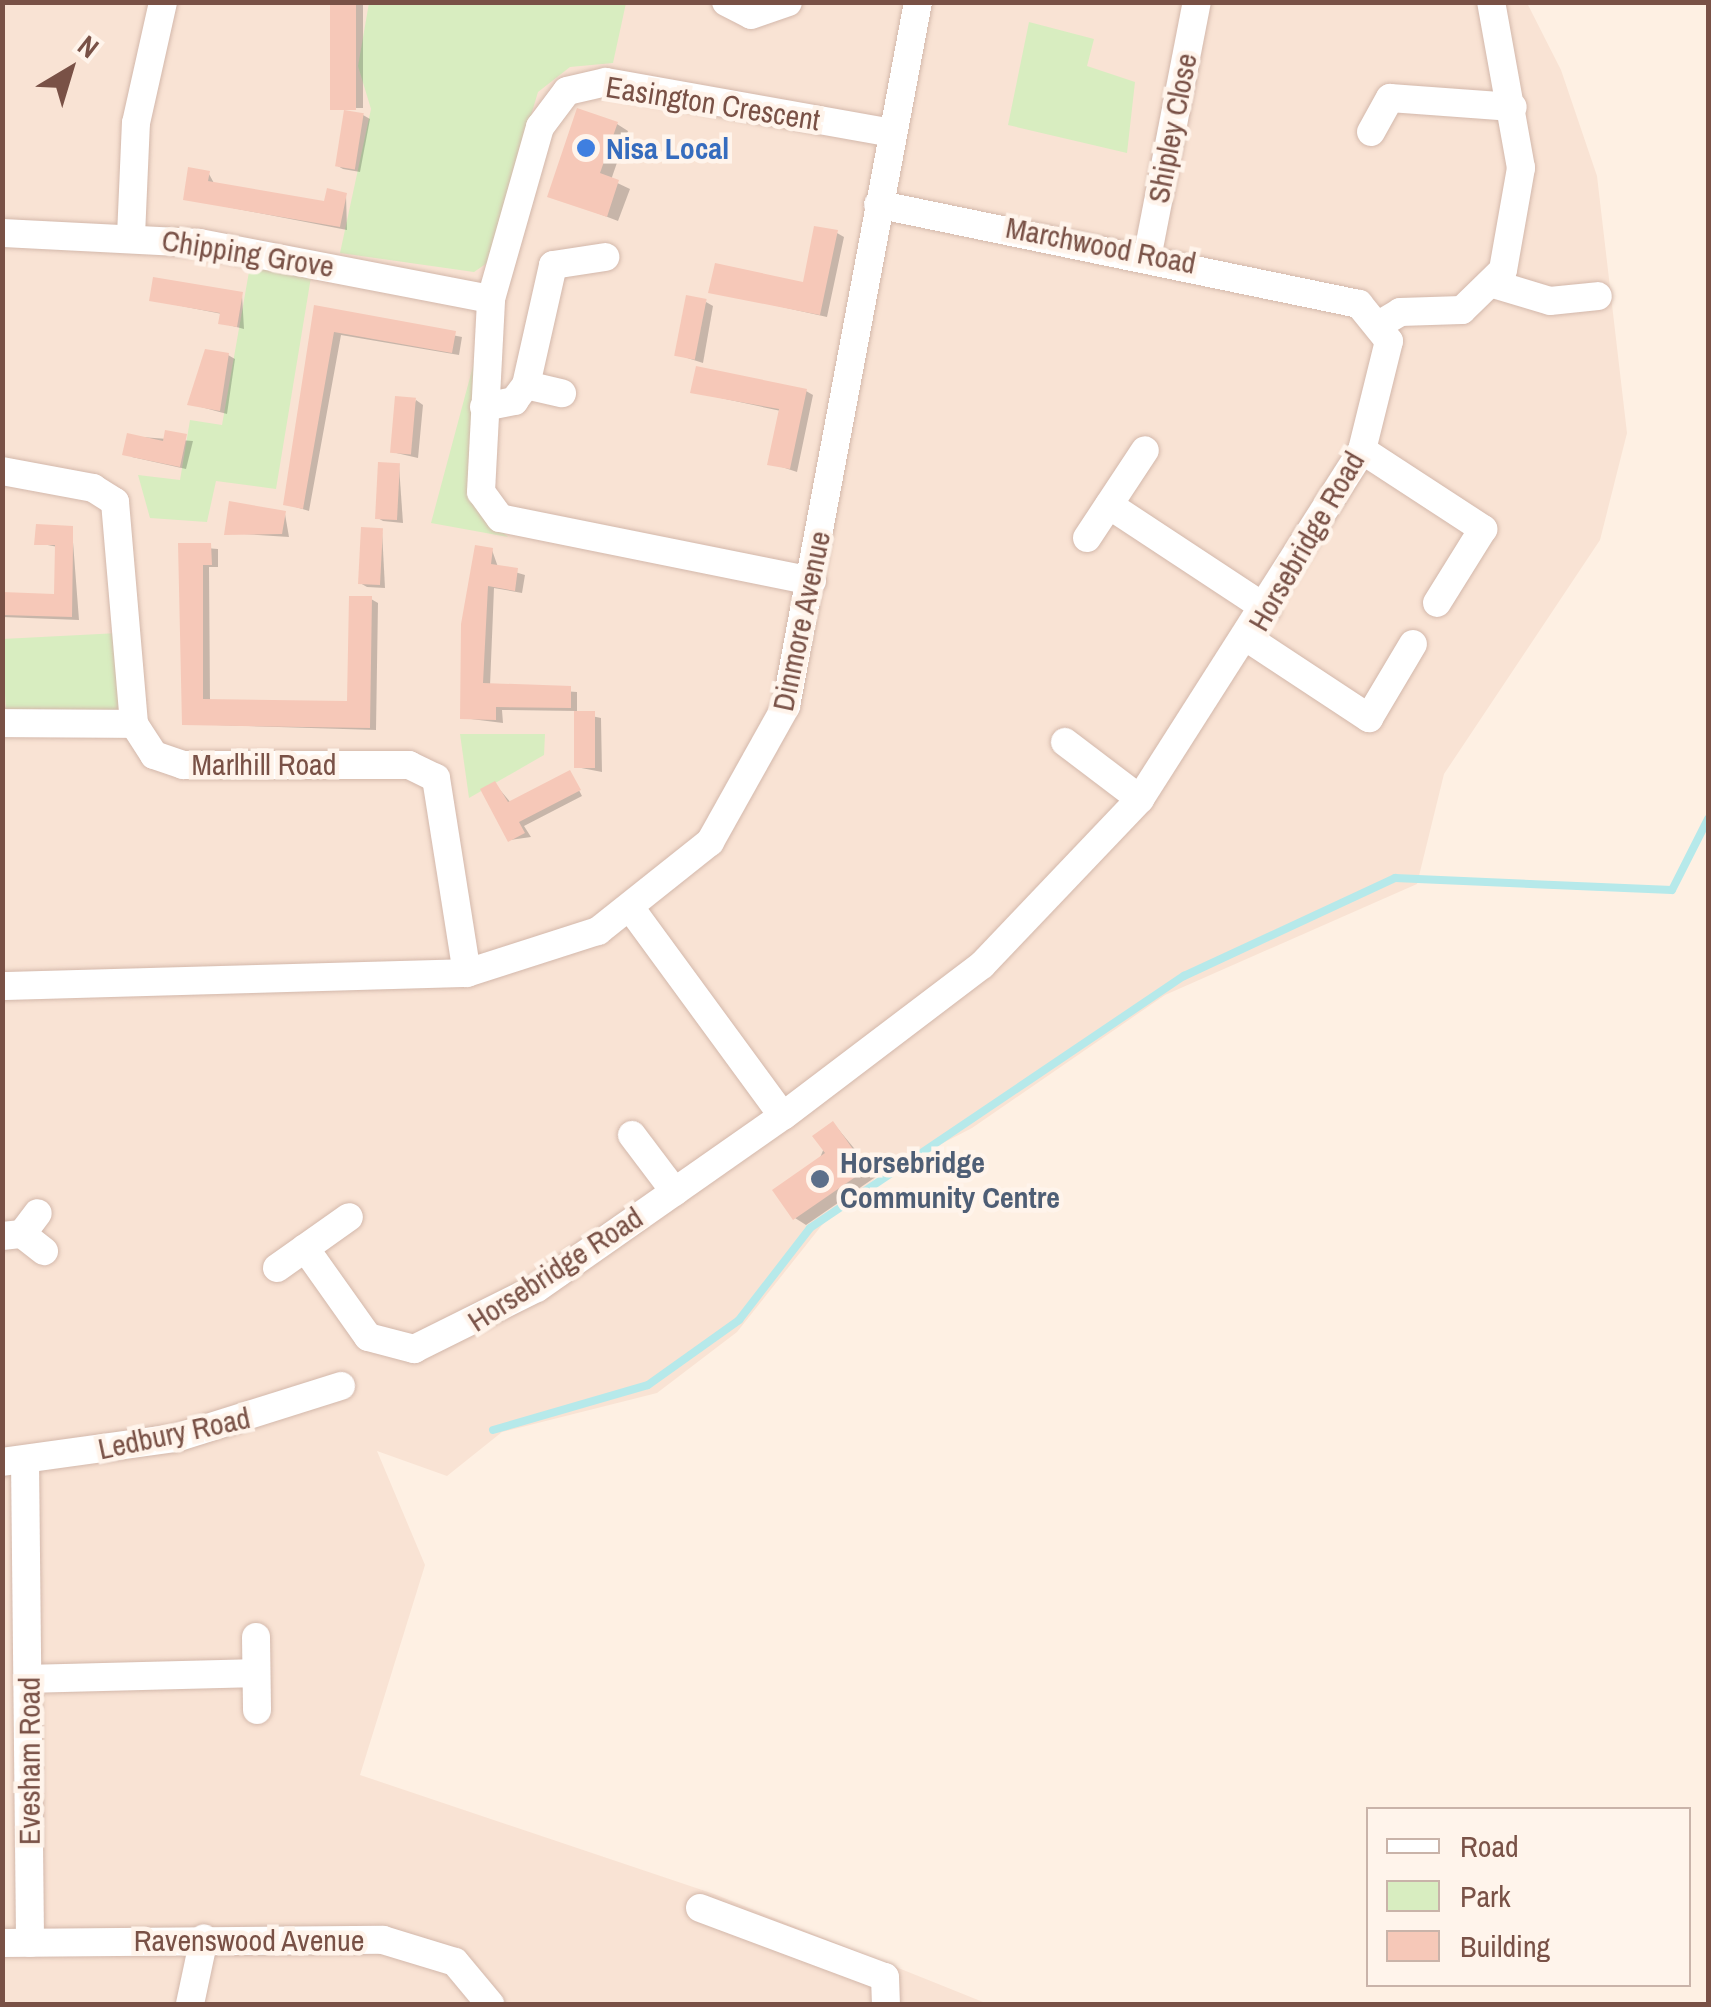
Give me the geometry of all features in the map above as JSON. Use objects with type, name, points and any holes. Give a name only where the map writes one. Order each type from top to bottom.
[{"type":"street","points":[[130,236],[136,123],[163,2]]},
{"type":"street","points":[[726,2],[752,16],[788,2]]},
{"type":"street","name":"Dinmore Avenue","points":[[2,986],[467,974],[567,946],[632,910],[710,842],[760,766],[786,706],[918,2]]},
{"type":"street","name":"Shipley Close","points":[[1148,253],[1197,2]]},
{"type":"street","points":[[1382,323],[1400,312],[1462,310],[1497,285],[1518,204],[1513,107],[1491,2]]},
{"type":"street","name":"Easington Crescent","points":[[812,581],[500,518],[481,492],[491,299],[540,127],[567,92],[606,82],[892,133]]},
{"type":"street","points":[[1371,132],[1385,87],[1513,107]]},
{"type":"street","name":"Marchwood Road","points":[[878,204],[1148,253],[1323,291],[1382,323]]},
{"type":"street","name":"Chipping Grove","points":[[2,233],[130,236],[491,299]]},
{"type":"street","points":[[484,407],[514,400],[526,386],[544,279],[565,256],[604,256]]},
{"type":"street","points":[[1497,285],[1550,301],[1598,296]]},
{"type":"street","name":"Horsebridge Road","points":[[305,1248],[368,1337],[414,1348],[524,1296],[784,1116],[982,965],[1140,799],[1249,639],[1362,450],[1389,365],[1382,323]]},
{"type":"street","points":[[526,386],[562,393]]},
{"type":"street","points":[[1087,538],[1145,450]]},
{"type":"street","points":[[1362,450],[1483,530],[1437,603]]},
{"type":"street","points":[[2,471],[94,488],[115,502],[134,724],[2,722]]},
{"type":"street","points":[[1109,505],[1268,608]]},
{"type":"street","points":[[1249,639],[1369,718],[1413,644]]},
{"type":"street","name":"Marlhill Road","points":[[134,724],[145,748],[183,765],[428,772],[440,790],[467,974]]},
{"type":"street","points":[[1065,742],[1140,799]]},
{"type":"street","points":[[632,910],[784,1116]]},
{"type":"street","name":"Horsebridge Road","points":[[632,1134],[674,1192]]},
{"type":"street","points":[[278,1268],[350,1217]]},
{"type":"street","name":"Ledbury Road","points":[[14,1461],[176,1438],[341,1386]]},
{"type":"street","name":"Evesham Road","points":[[14,1461],[29,1679],[16,1943]]},
{"type":"street","points":[[256,1637],[258,1710]]},
{"type":"street","points":[[29,1679],[256,1672]]},
{"type":"street","points":[[700,1908],[888,1994]]},
{"type":"street","points":[[190,2004],[204,1938]]},
{"type":"street","name":"Ravenswood Avenue","points":[[16,1943],[204,1938],[383,1940],[455,1962],[486,1995]]},
{"type":"shaded area","points":[[3,3],[1527,3],[1561,70],[1597,176],[1627,433],[1600,540],[1444,774],[1417,884],[1165,995],[972,1128],[877,1177],[822,1225],[737,1332],[657,1393],[502,1432],[447,1476],[377,1451],[425,1565],[360,1775],[714,1894],[988,2004],[3,2004]]},
{"type":"green space","points":[[369,3],[626,3],[613,63],[570,67],[538,92],[487,263],[474,272],[340,253],[371,109],[358,66]]},
{"type":"green space","points":[[1029,22],[1094,39],[1087,66],[1135,82],[1127,153],[1008,125]]},
{"type":"green space","points":[[250,266],[311,277],[276,489],[216,481],[207,522],[150,518],[138,475],[180,480],[190,420],[222,425]]},
{"type":"green space","points":[[491,299],[481,511],[508,537],[431,523]]},
{"type":"green space","points":[[119,633],[124,719],[7,725],[2,639]]},
{"type":"green space","points":[[460,734],[545,734],[544,755],[469,798]]},
{"type":"building","points":[[330,2],[356,2],[356,110],[330,110]]},
{"type":"building","name":"Nisa Local","points":[[577,108],[618,122],[600,173],[619,180],[607,217],[547,197]]},
{"type":"building","points":[[344,110],[364,113],[355,169],[335,166]]},
{"type":"building","points":[[188,167],[210,171],[208,181],[324,201],[327,188],[347,193],[340,227],[183,200]]},
{"type":"building","points":[[814,226],[838,230],[820,315],[708,293],[715,263],[803,282]]},
{"type":"building","points":[[153,277],[243,292],[237,327],[218,324],[220,313],[149,301]]},
{"type":"building","points":[[686,295],[707,299],[695,360],[674,356]]},
{"type":"building","points":[[314,305],[456,331],[452,353],[334,332],[303,509],[283,505]]},
{"type":"building","points":[[205,349],[229,353],[220,411],[187,405]]},
{"type":"building","points":[[696,366],[807,389],[790,469],[767,465],[779,409],[690,393]]},
{"type":"building","points":[[395,396],[416,398],[411,455],[390,453]]},
{"type":"building","points":[[165,430],[187,434],[180,467],[122,455],[127,433],[163,441]]},
{"type":"building","points":[[378,462],[400,463],[397,520],[375,519]]},
{"type":"building","points":[[229,501],[286,511],[282,534],[224,535]]},
{"type":"building","points":[[36,524],[73,526],[73,545],[34,545]]},
{"type":"building","points":[[361,527],[383,528],[380,585],[358,584]]},
{"type":"building","points":[[178,543],[211,543],[212,565],[203,565],[203,699],[347,701],[349,596],[372,596],[370,728],[182,725]]},
{"type":"building","points":[[55,545],[73,545],[72,617],[2,615],[2,592],[54,594]]},
{"type":"building","points":[[475,545],[493,548],[491,564],[518,568],[515,591],[488,586],[483,683],[571,686],[571,708],[496,707],[496,720],[460,719],[461,624]]},
{"type":"building","points":[[574,711],[595,711],[595,768],[574,768]]},
{"type":"building","points":[[570,770],[581,790],[519,822],[525,833],[508,842],[480,789],[495,781],[508,802]]},
{"type":"building","name":"Horsebridge Community Centre","points":[[833,1121],[867,1169],[793,1220],[772,1190],[825,1153],[812,1136]]},
{"type":"waterway","points":[[493,1430],[648,1385],[739,1320],[810,1228],[1184,976],[1395,878],[1672,890],[1708,819]]},
{"type":"place","name":"Nisa Local","points":[[586,148]]},
{"type":"place","name":"Horsebridge Community Centre","points":[[820,1179]]}]
